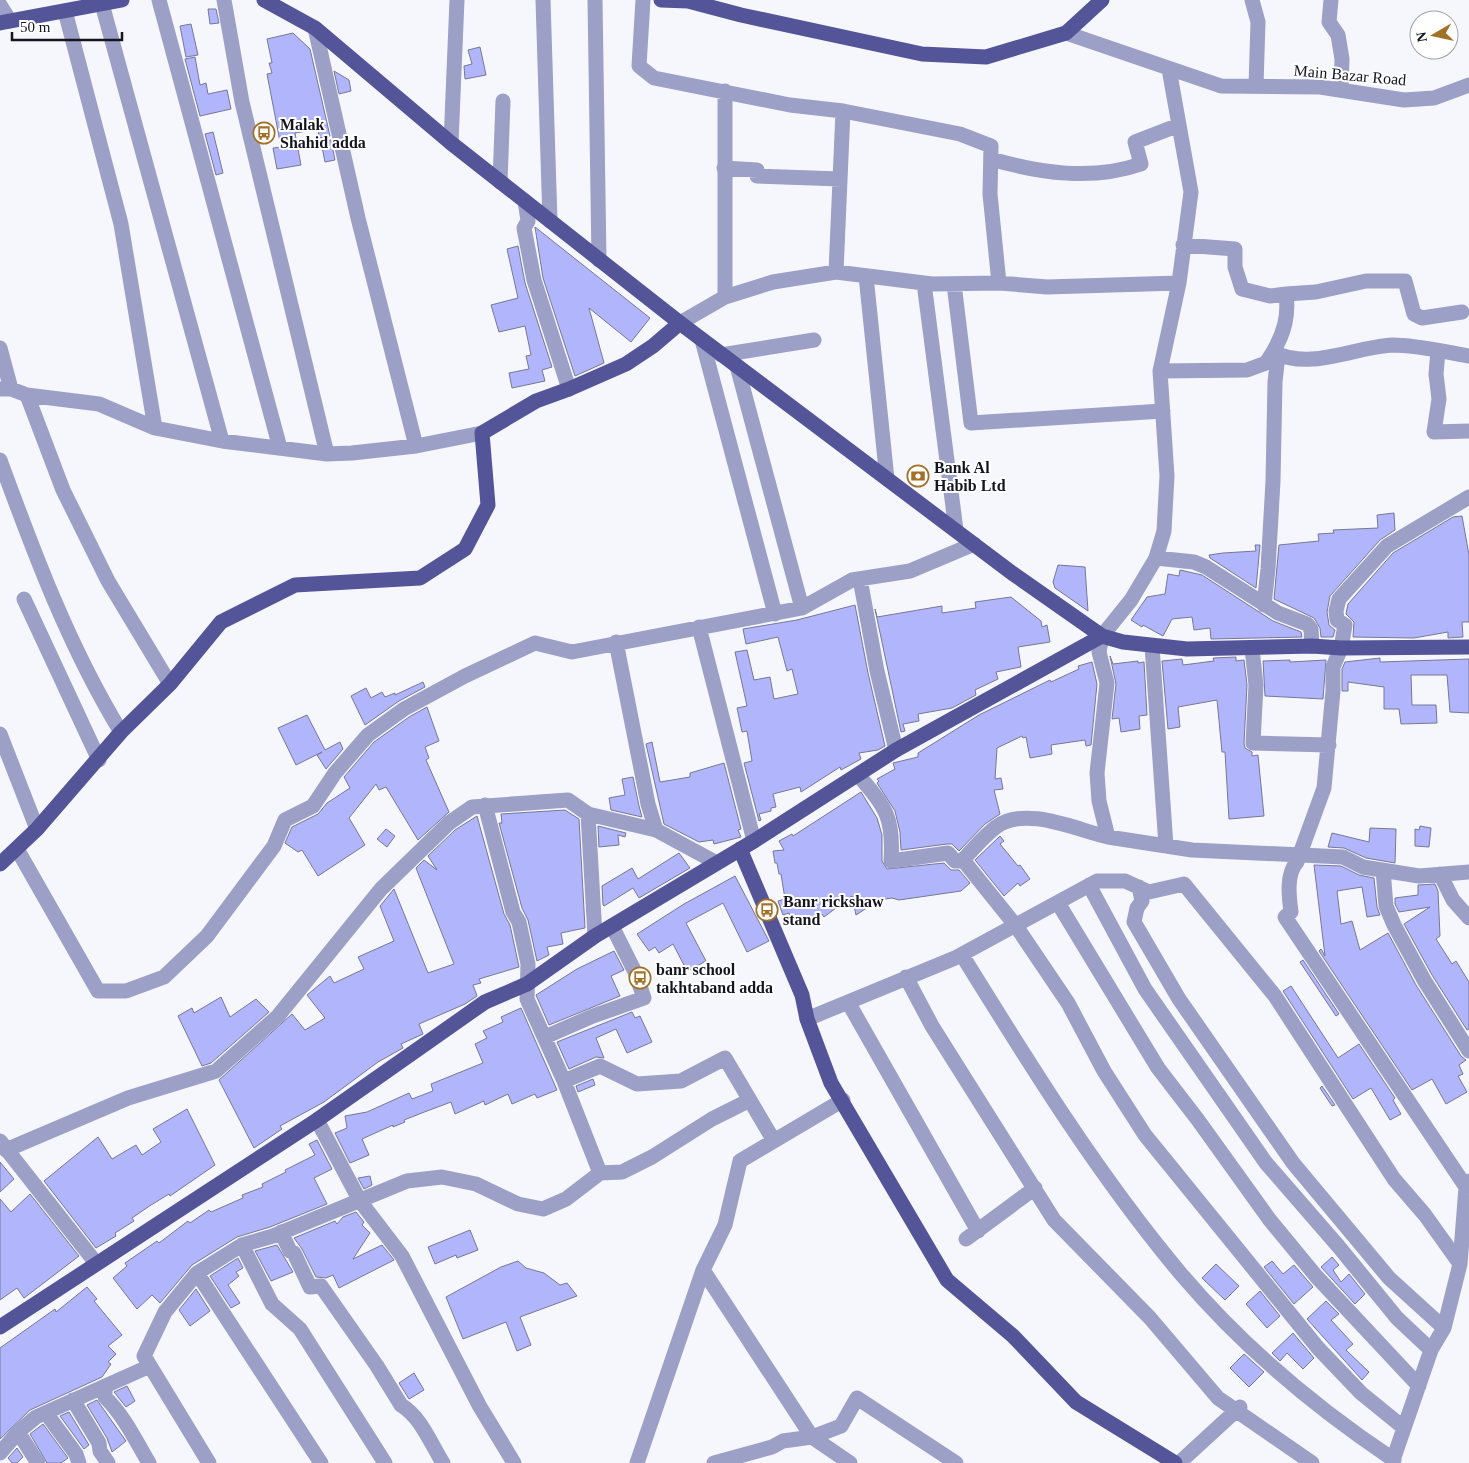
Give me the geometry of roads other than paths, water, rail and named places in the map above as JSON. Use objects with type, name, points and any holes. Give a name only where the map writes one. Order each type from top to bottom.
[{"type":"main road","points":[[5,22],[122,0]]},
{"type":"main road","points":[[264,0],[315,28],[500,182],[680,324],[974,544],[1102,636],[1123,642],[1187,650],[1312,646],[1341,648],[1469,647]]},
{"type":"main road","points":[[661,0],[688,1],[741,16],[922,54],[986,56],[1066,33],[1102,0]]},
{"type":"main road","points":[[0,864],[37,829],[74,785],[99,760],[121,732],[170,684],[221,622],[295,586],[420,578],[465,548],[488,505],[482,433],[536,401],[626,364],[654,346],[663,335],[680,324]]},
{"type":"main road","points":[[0,1327],[317,1120],[486,1002],[527,984],[595,936],[740,849],[896,750],[1102,636]]},
{"type":"main road","points":[[740,849],[802,995],[807,1019],[831,1083],[843,1100],[946,1280],[1013,1336],[1076,1402],[1177,1463]]},
{"type":"street","points":[[159,0],[280,448]]},
{"type":"street","points":[[224,0],[246,120],[327,454]]},
{"type":"street","points":[[451,142],[457,0]]},
{"type":"street","points":[[543,0],[550,221]]},
{"type":"street","points":[[595,0],[599,260]]},
{"type":"street","points":[[642,0],[639,66],[654,78],[790,105],[843,111],[960,134],[991,146],[990,194],[999,283]]},
{"type":"street","points":[[1252,0],[1258,22],[1256,86]]},
{"type":"street","points":[[1331,0],[1329,22],[1338,35],[1342,59],[1341,90]]},
{"type":"street","points":[[0,4],[5,22]]},
{"type":"street","points":[[102,4],[222,441]]},
{"type":"street","points":[[65,11],[121,224],[155,428]]},
{"type":"street","points":[[315,28],[358,218],[416,446]]},
{"type":"street","name":"Main Bazar Road","points":[[1066,33],[1222,86],[1320,87],[1404,100],[1434,98],[1469,86]]},
{"type":"street","points":[[1108,837],[1099,801],[1097,773],[1107,683],[1099,652],[1102,636],[1130,600],[1156,558],[1164,531],[1167,476],[1160,371],[1179,283],[1191,192],[1169,69]]},
{"type":"street","points":[[725,91],[725,297]]},
{"type":"street","points":[[500,182],[503,101]]},
{"type":"street","points":[[836,272],[843,111]]},
{"type":"street","points":[[991,159],[1031,170],[1066,174],[1118,172],[1141,164],[1135,142],[1179,125]]},
{"type":"street","points":[[724,168],[757,170],[757,176],[840,179]]},
{"type":"street","points":[[525,201],[528,221],[524,228],[534,280],[569,389]]},
{"type":"street","points":[[1183,245],[1235,249],[1234,267],[1242,289],[1270,296],[1316,292],[1366,281],[1405,281],[1414,314],[1422,318],[1462,312]]},
{"type":"street","points":[[680,324],[725,297],[773,282],[836,272],[924,283],[999,283],[1047,287],[1179,283]]},
{"type":"street","points":[[866,276],[887,479]]},
{"type":"street","points":[[924,283],[956,530]]},
{"type":"street","points":[[954,284],[971,423],[1163,411]]},
{"type":"street","points":[[1264,605],[1268,569],[1276,353],[1283,335],[1288,308],[1286,294]]},
{"type":"street","points":[[702,340],[775,614]]},
{"type":"street","points":[[721,354],[814,340]]},
{"type":"street","points":[[1276,353],[1307,361],[1338,353],[1394,345],[1469,356]]},
{"type":"street","points":[[0,348],[6,389],[27,395],[99,404],[155,428],[222,441],[327,454],[416,446],[482,433]]},
{"type":"street","points":[[1438,351],[1436,374],[1439,399],[1434,432],[1469,431]]},
{"type":"street","points":[[1160,371],[1247,370],[1266,363],[1276,353]]},
{"type":"street","points":[[737,366],[802,608]]},
{"type":"street","points":[[27,395],[67,498],[108,581],[170,684]]},
{"type":"street","points":[[0,460],[40,567],[94,688],[121,732]]},
{"type":"street","points":[[962,955],[1044,1087],[1104,1175],[1182,1275],[1256,1352],[1342,1425],[1393,1462],[1431,1350],[1444,1328],[1460,1264],[1467,1184],[1285,917],[1291,912],[1289,899],[1291,868],[1299,854],[1324,788],[1329,745],[1333,668],[1341,648],[1346,625],[1337,620],[1336,611],[1339,599],[1387,546],[1469,497]]},
{"type":"street","points":[[16,849],[98,990],[126,991],[164,976],[207,936],[274,846],[285,820],[314,806],[335,773],[368,735],[404,709],[465,676],[534,644],[572,652],[616,642],[802,608],[852,580],[910,571],[974,544]]},
{"type":"street","points":[[1156,558],[1194,562],[1206,567],[1249,592],[1264,605],[1278,613],[1307,624],[1311,629],[1312,646]]},
{"type":"street","points":[[860,579],[877,671],[896,750]]},
{"type":"street","points":[[24,599],[99,760]]},
{"type":"street","points":[[699,627],[754,840]]},
{"type":"street","points":[[616,642],[648,804],[656,830]]},
{"type":"street","points":[[1152,646],[1166,846]]},
{"type":"street","points":[[1252,649],[1256,685],[1253,743],[1329,745]]},
{"type":"street","points":[[0,734],[37,829]]},
{"type":"street","points":[[858,775],[881,802],[891,823],[891,861],[948,853],[955,860],[963,860],[997,826],[1020,818],[1050,820],[1108,837],[1192,850],[1343,857],[1363,866],[1418,876],[1469,872]]},
{"type":"street","points":[[96,1263],[3,1146],[128,1098],[216,1071],[278,1016],[381,889],[435,839],[448,823],[472,807],[486,804],[568,800],[588,814],[656,830],[717,863]]},
{"type":"street","points":[[486,804],[514,912],[519,922],[528,964],[527,999],[564,1081],[600,1173]]},
{"type":"street","points":[[588,814],[595,936]]},
{"type":"street","points":[[963,860],[1016,926],[1068,1002],[1104,1071],[1145,1135],[1318,1348],[1361,1393],[1404,1428]]},
{"type":"street","points":[[1383,870],[1386,906],[1394,925],[1419,972],[1469,1051]]},
{"type":"street","points":[[1440,874],[1453,900],[1469,918]]},
{"type":"street","points":[[807,1019],[962,955],[1097,881],[1125,881],[1149,892],[1184,884],[1274,996],[1394,1179],[1425,1215],[1460,1264]]},
{"type":"street","points":[[1089,885],[1145,989],[1266,1163],[1339,1247],[1397,1318],[1431,1350]]},
{"type":"street","points":[[1138,887],[1142,901],[1137,908],[1134,922],[1179,998],[1293,1163],[1389,1278],[1444,1328]]},
{"type":"street","points":[[1058,903],[1158,1068],[1269,1219],[1316,1276],[1419,1386]]},
{"type":"street","points":[[545,1037],[593,1016],[644,998],[635,972],[612,926]]},
{"type":"street","points":[[906,977],[932,1026],[1054,1220],[1150,1318],[1218,1398],[1238,1409],[1312,1463]]},
{"type":"street","points":[[848,1002],[972,1235],[1034,1188]]},
{"type":"street","points":[[564,1081],[600,1066],[637,1084],[681,1081],[725,1058],[774,1141]]},
{"type":"street","points":[[209,1463],[144,1356],[165,1312],[197,1273],[242,1245],[281,1232],[407,1181],[442,1177],[476,1184],[518,1204],[543,1209],[566,1199],[600,1173],[622,1172],[652,1157],[712,1119],[750,1100]]},
{"type":"street","points":[[637,1463],[703,1270],[725,1225],[740,1161],[843,1100]]},
{"type":"street","points":[[317,1120],[360,1201],[402,1256],[479,1405],[514,1463]]},
{"type":"street","points":[[281,1232],[290,1251],[294,1253],[310,1287],[321,1286],[332,1300],[401,1405],[407,1409],[425,1432],[443,1463]]},
{"type":"street","points":[[242,1245],[272,1304],[300,1329],[385,1463]]},
{"type":"street","points":[[703,1270],[812,1437],[850,1463]]},
{"type":"street","points":[[197,1273],[321,1463]]},
{"type":"street","points":[[0,1453],[18,1432],[46,1413],[150,1366]]},
{"type":"street","points":[[104,1386],[105,1397],[112,1402],[124,1418],[149,1463]]},
{"type":"street","points":[[714,1463],[772,1447],[783,1441],[812,1437],[841,1426],[858,1398],[956,1463]]},
{"type":"street","points":[[73,1400],[99,1443],[100,1452],[108,1463]]},
{"type":"street","points":[[1177,1463],[1238,1409]]},
{"type":"street","points":[[46,1413],[76,1454],[79,1463]]},
{"type":"street","points":[[18,1432],[38,1463]]},
{"type":"place","name":"Malak Shahid adda","points":[[264,133]]},
{"type":"place","name":"Bank Al Habib Ltd","points":[[918,476]]},
{"type":"place","name":"Banr rickshaw stand","points":[[767,910]]},
{"type":"place","name":"banr school takhtaband adda","points":[[640,978]]}]
